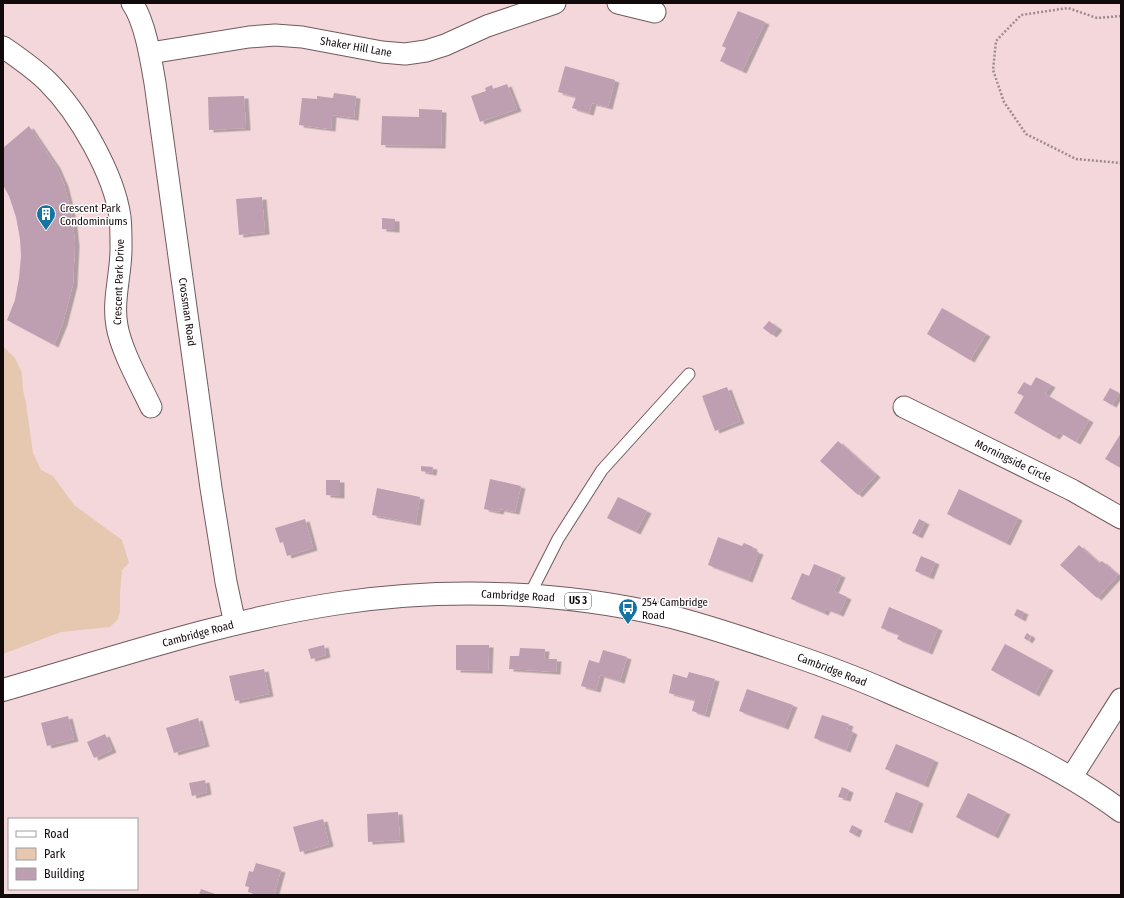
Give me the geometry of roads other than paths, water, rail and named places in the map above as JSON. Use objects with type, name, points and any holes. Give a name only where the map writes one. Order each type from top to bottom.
[{"type":"highway","name":"Cambridge Road","points":[[3,690],[235,624],[307,608],[380,598],[467,594],[528,596],[592,603],[667,616],[742,638],[829,668],[934,711],[1022,752],[1071,778],[1121,811]]},
{"type":"street","name":"Shaker Hill Lane","points":[[150,54],[249,37],[275,35],[302,37],[382,52],[405,54],[432,49],[487,26],[555,3]]},
{"type":"street","points":[[618,3],[655,12]]},
{"type":"street","name":"Crossman Road","points":[[136,6],[150,54],[156,90],[209,474],[226,582],[235,624]]},
{"type":"street","name":"Crescent Park Drive","points":[[3,47],[25,62],[48,83],[67,104],[91,141],[112,187],[120,217],[121,246],[116,324],[128,359],[150,407]]},
{"type":"street","name":"Morningside Circle","points":[[904,407],[1072,490],[1121,518]]},
{"type":"street","points":[[1071,778],[1121,699]]},
{"type":"lane","points":[[528,596],[558,539],[602,470],[689,374]]},
{"type":"place","name":"Crescent Park Condominiums","points":[[46,231]]},
{"type":"place","name":"254 Cambridge Road","points":[[628,625]]}]
